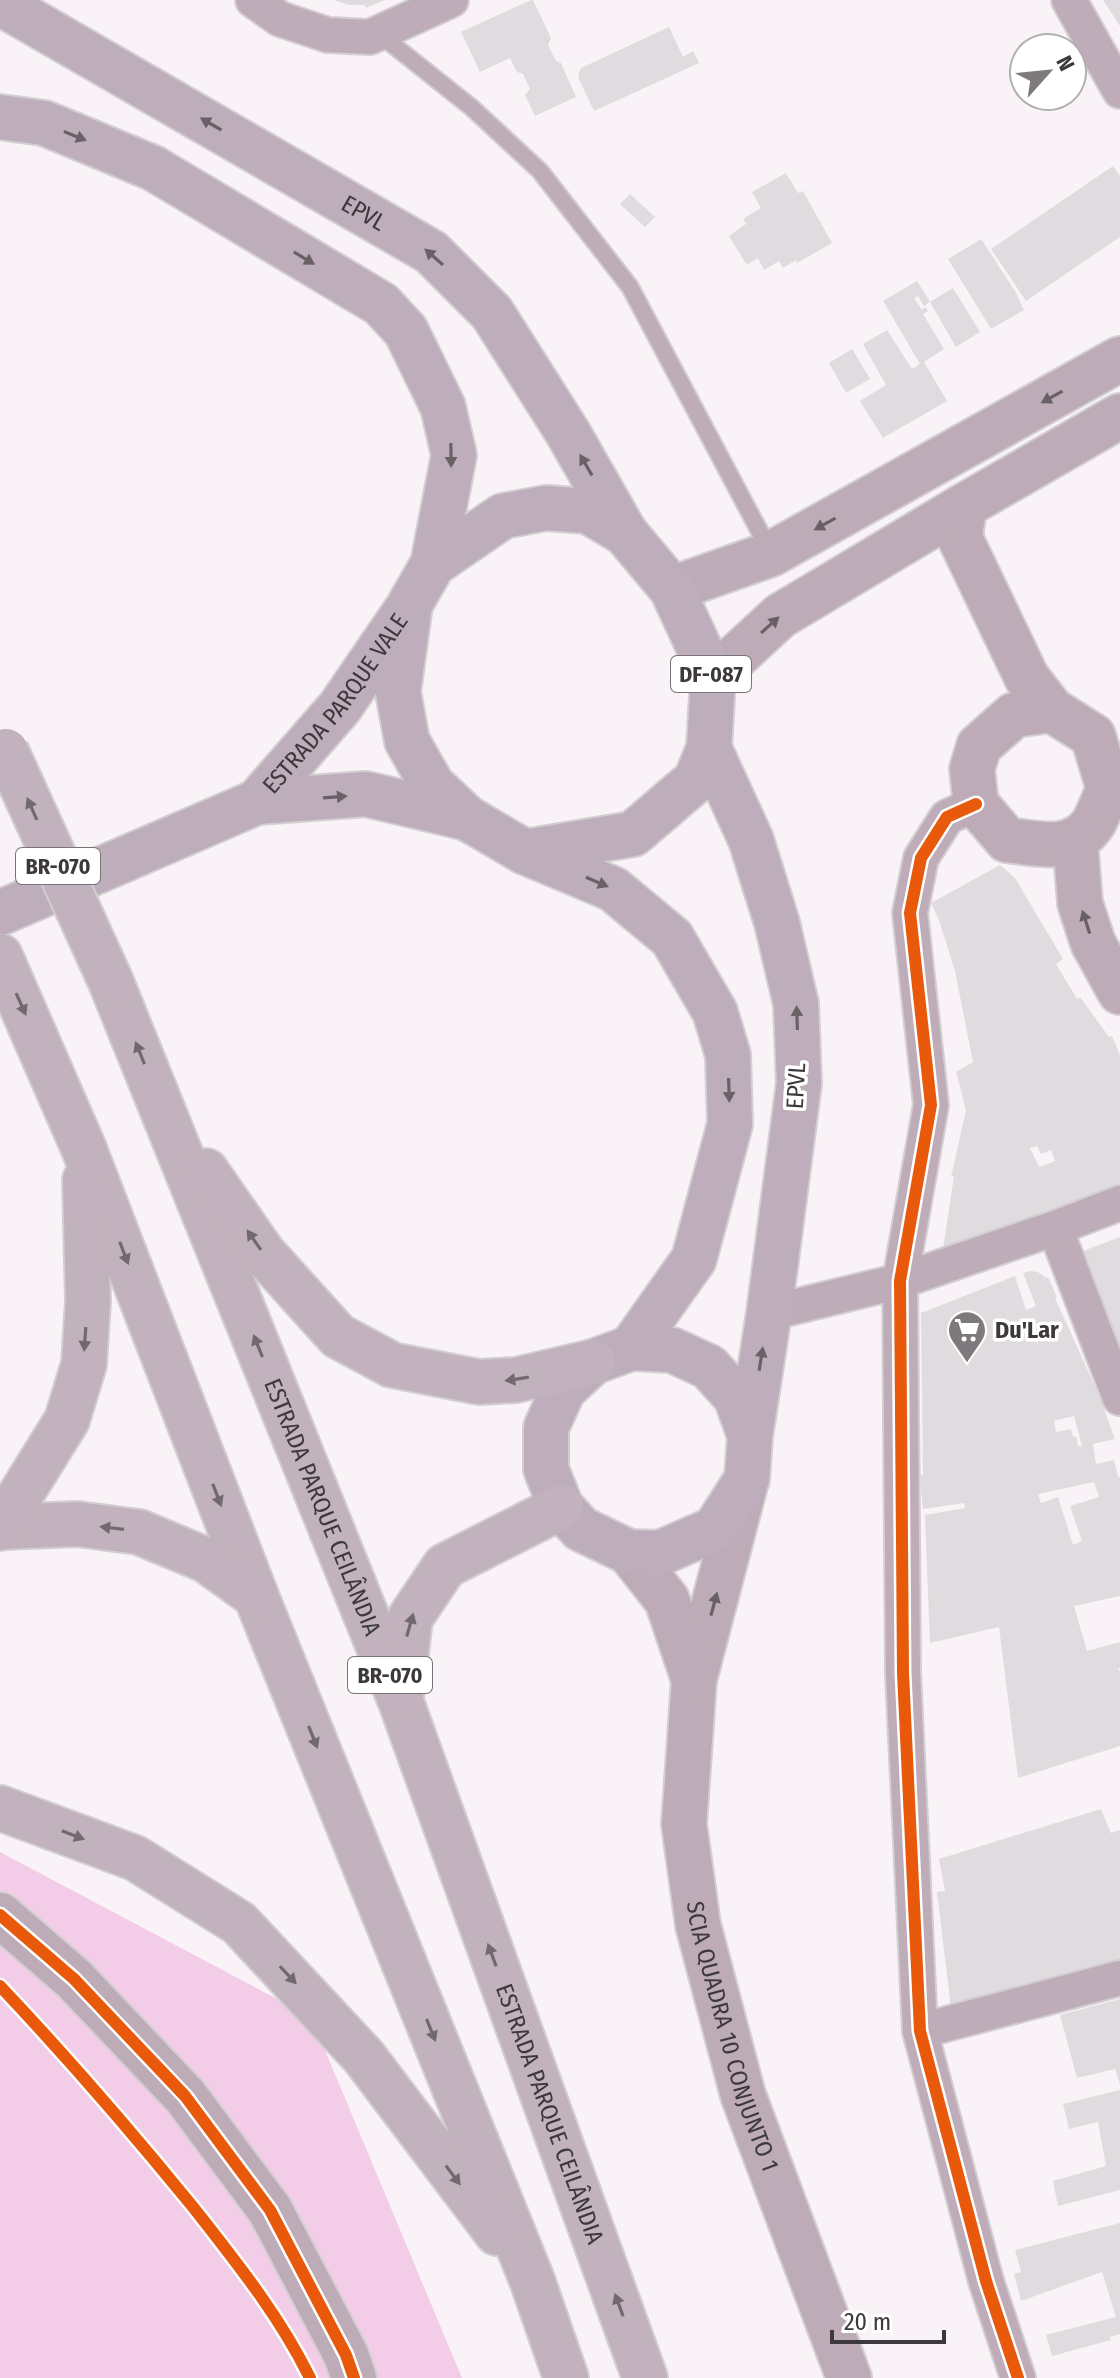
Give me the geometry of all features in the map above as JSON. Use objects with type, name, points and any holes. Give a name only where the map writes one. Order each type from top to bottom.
[{"type":"highway","name":"ESTRADA PARQUE CEILÂNDIA","points":[[3,745],[111,982],[401,1702],[645,2378]]},
{"type":"highway","points":[[0,956],[84,1149],[256,1596],[532,2280],[566,2378]]},
{"type":"highway","points":[[161,1106],[263,1253],[338,1336],[392,1365],[479,1382],[516,1380],[612,1355]]},
{"type":"highway","points":[[1,1528],[67,1420],[84,1364],[88,1301],[84,1149]]},
{"type":"highway","points":[[401,1702],[410,1618],[445,1566],[561,1507]]},
{"type":"highway","points":[[1,1528],[77,1524],[139,1532],[206,1560],[256,1596]]},
{"type":"highway","points":[[0,1808],[135,1858],[239,1923],[364,2057],[532,2280]]},
{"type":"main road","name":"EPVL","points":[[0,3],[431,252],[492,313],[568,433],[625,533]]},
{"type":"main road","points":[[0,117],[44,123],[153,168],[381,304],[406,331],[443,407],[454,455],[433,564]]},
{"type":"main road","name":"DF-087","points":[[546,508],[588,511],[625,533],[672,589],[713,678],[709,748],[696,780],[633,834],[525,852],[467,818],[432,785],[407,741],[398,692],[410,604],[433,564],[503,516],[546,508]]},
{"type":"main road","name":"ESTRADA PARQUE VALE","points":[[257,802],[340,707],[410,604]]},
{"type":"main road","name":"EPVL","points":[[709,748],[751,840],[777,923],[796,1004],[799,1083],[748,1457]]},
{"type":"main road","name":"ESTRADA PARQUE VALE","points":[[0,913],[257,802],[366,794],[467,818]]},
{"type":"main road","points":[[525,852],[613,889],[672,938],[715,1012],[728,1055],[730,1124],[694,1259],[612,1355],[563,1390],[546,1428],[546,1469],[561,1507],[581,1529],[629,1552],[660,1553],[715,1529],[748,1457],[736,1397],[709,1367],[672,1350],[612,1355]]},
{"type":"street","points":[[253,0],[280,19],[328,35],[370,37],[451,0]]},
{"type":"street","points":[[1069,0],[1120,91]]},
{"type":"street","points":[[672,589],[771,554],[1120,359]]},
{"type":"street","points":[[713,678],[780,616],[1120,416]]},
{"type":"street","points":[[964,506],[960,538],[1027,678],[1033,713]]},
{"type":"street","points":[[911,537],[943,547],[1009,686],[1033,713],[1107,731],[1114,787],[1091,826],[1075,839],[1058,846],[1007,840],[976,804],[972,769],[979,746],[1033,713]]},
{"type":"street","points":[[976,804],[947,817],[921,858],[910,913],[931,1105],[900,1281],[903,1673],[920,2031],[986,2281],[1018,2378]]},
{"type":"street","points":[[1075,839],[1080,903],[1093,943],[1120,992]]},
{"type":"street","points":[[769,1313],[900,1281],[1120,1203]]},
{"type":"street","points":[[1055,1228],[1120,1398]]},
{"type":"street","name":"SCIA QUADRA 10 CONJUNTO 1","points":[[748,1457],[694,1680],[684,1824],[698,1925],[743,2095],[849,2378]]},
{"type":"street","name":"SCIA QUADRA 10 CONJUNTO 1","points":[[629,1552],[667,1600],[694,1680]]},
{"type":"street","points":[[0,1915],[74,1979],[185,2096],[270,2210],[346,2355],[354,2378]]},
{"type":"street","points":[[920,2031],[1120,1978]]},
{"type":"lane","points":[[378,33],[471,107],[540,171],[630,287],[771,554]]},
{"type":"shaded area","points":[[0,1852],[311,2017],[462,2378],[0,2378]]},
{"type":"building","points":[[334,0],[385,0],[366,8],[364,5],[349,5]]},
{"type":"building","points":[[531,0],[551,38],[548,45],[556,61],[561,63],[576,97],[535,116],[525,95],[530,89],[510,58],[480,72],[461,32]]},
{"type":"building","points":[[1103,0],[1120,0],[1120,26]]},
{"type":"building","points":[[669,27],[683,57],[693,51],[699,63],[594,111],[579,79],[581,68]]},
{"type":"building","points":[[1113,166],[1120,176],[1120,237],[1026,301],[991,249]]},
{"type":"building","points":[[786,173],[798,193],[803,191],[832,243],[783,268],[779,261],[764,270],[758,258],[747,265],[729,236],[746,224],[743,219],[761,208],[752,192]]},
{"type":"building","points":[[630,194],[655,217],[645,227],[620,204]]},
{"type":"building","points":[[981,239],[1024,310],[991,329],[948,259]]},
{"type":"building","points":[[917,281],[930,302],[924,306],[918,296],[914,298],[922,310],[925,307],[928,311],[923,314],[944,349],[924,362],[947,401],[883,438],[860,401],[886,385],[863,344],[887,330],[912,369],[920,364],[883,301]]},
{"type":"building","points":[[953,288],[980,332],[956,347],[930,302]]},
{"type":"building","points":[[852,349],[870,379],[846,393],[829,363]]},
{"type":"building","points":[[1000,865],[1015,878],[1063,959],[1056,964],[1077,999],[1080,997],[1109,1037],[1112,1036],[1120,1055],[1120,1196],[941,1262],[954,1176],[951,1177],[966,1110],[956,1072],[973,1062],[955,971],[931,903]],"holes":[[[1037,1146],[1041,1154],[1051,1150],[1055,1161],[1039,1167],[1030,1148]]]},
{"type":"building","points":[[1120,1237],[1120,1354],[1078,1253]]},
{"type":"building","points":[[1038,1272],[1048,1277],[1115,1439],[1093,1444],[1096,1464],[1114,1460],[1120,1477],[1120,1596],[1074,1606],[1087,1651],[1120,1642],[1120,1746],[1018,1778],[999,1627],[930,1643],[925,1515],[965,1508],[964,1503],[923,1509],[920,1475],[923,1475],[921,1313],[1015,1276],[1026,1310],[1036,1306],[1023,1273]],"holes":[[[1074,1416],[1077,1427],[1082,1446],[1078,1446],[1071,1429],[1056,1432],[1054,1421]],[[1094,1482],[1099,1497],[1070,1506],[1082,1541],[1073,1545],[1058,1497],[1041,1503],[1038,1494]]]},
{"type":"building","points":[[1101,1809],[1111,1833],[1120,1830],[1120,1961],[951,2008],[937,1892],[945,1891],[939,1859]]},
{"type":"building","points":[[1120,1999],[1120,2085],[1115,2069],[1077,2078],[1060,2015]]},
{"type":"building","points":[[1120,2090],[1120,2190],[1058,2206],[1053,2181],[1106,2166],[1098,2122],[1069,2129],[1063,2104]]},
{"type":"building","points":[[1120,2223],[1120,2334],[1110,2337],[1111,2340],[1052,2356],[1046,2335],[1116,2317],[1102,2272],[1021,2301],[1014,2274],[1021,2272],[1015,2250]]},
{"type":"cycle path","points":[[976,804],[947,817],[921,858],[910,913],[931,1105],[900,1281],[903,1673],[920,2031],[986,2281],[1018,2378]]},
{"type":"cycle path","points":[[0,1915],[74,1979],[185,2096],[270,2210],[346,2355],[354,2378]]},
{"type":"cycle path","points":[[0,1986],[193,2207],[271,2311],[310,2378]]},
{"type":"place","name":"Du'Lar","points":[[967,1364]]}]
